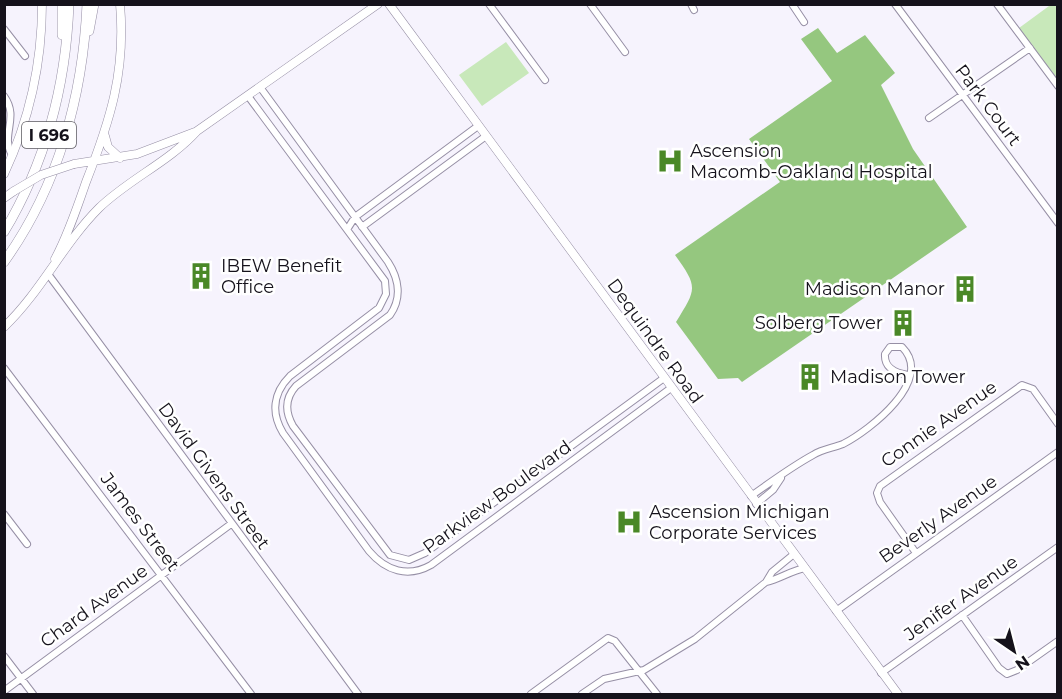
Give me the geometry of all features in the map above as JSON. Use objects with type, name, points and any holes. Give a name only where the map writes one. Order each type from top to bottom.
[{"type":"highway","points":[[62,4],[63,72]]},
{"type":"highway","name":"I 696","points":[[4,232],[31,184],[43,153],[63,72],[69,4]]},
{"type":"highway","name":"I 696","points":[[4,262],[32,217],[62,148],[77,95],[85,41],[87,4]]},
{"type":"highway","points":[[85,41],[94,4]]},
{"type":"main road","points":[[4,174],[8,155],[27,113],[36,75],[42,4]]},
{"type":"main road","points":[[48,274],[105,133],[119,78],[122,43],[120,4]]},
{"type":"main road","points":[[4,198],[41,175],[74,164],[120,158],[156,148],[197,131],[378,4]]},
{"type":"main road","name":"Dequindre Road","points":[[389,4],[898,694]]},
{"type":"main road","points":[[4,327],[100,208],[127,185],[186,143],[197,131]]},
{"type":"main road","points":[[105,133],[108,147],[120,158]]},
{"type":"main road","points":[[74,164],[83,171],[87,180]]},
{"type":"street","points":[[489,4],[545,80]]},
{"type":"street","points":[[590,4],[625,52]]},
{"type":"street","points":[[792,4],[804,22]]},
{"type":"street","name":"Park Court","points":[[895,4],[1058,223]]},
{"type":"street","points":[[997,4],[1058,86]]},
{"type":"street","points":[[4,29],[26,56]]},
{"type":"street","points":[[929,118],[1030,48]]},
{"type":"street","name":"Parkview Boulevard","points":[[260,87],[388,262],[398,283],[395,306],[386,319],[292,391],[287,403],[290,422],[300,437],[379,544],[396,559],[415,559],[490,507],[663,378]]},
{"type":"street","points":[[4,96],[12,109],[7,121],[8,155]]},
{"type":"street","name":"Parkview Boulevard","points":[[248,96],[304,168],[385,281],[384,299],[376,312],[285,380],[275,400],[276,420],[291,444],[379,562],[393,570],[419,571],[671,388]]},
{"type":"street","points":[[348,228],[355,218],[478,126]]},
{"type":"street","points":[[362,227],[486,136]]},
{"type":"street","points":[[291,152],[295,144],[301,144]]},
{"type":"street","points":[[304,168],[309,167],[312,159]]},
{"type":"street","points":[[366,253],[370,253],[376,246]]},
{"type":"street","points":[[376,267],[382,261],[388,262]]},
{"type":"street","name":"David Givens Street","points":[[48,274],[358,694]]},
{"type":"street","points":[[359,325],[365,335]]},
{"type":"street","points":[[751,496],[817,453],[848,441],[903,395],[908,384],[910,363],[907,352],[899,345],[890,347],[885,354],[890,369],[908,375]]},
{"type":"street","points":[[305,364],[312,375]]},
{"type":"street","name":"James Street","points":[[4,368],[251,694]]},
{"type":"street","name":"Connie Avenue","points":[[916,553],[880,501],[878,489],[1024,384],[1033,389],[1058,424]]},
{"type":"street","points":[[291,444],[299,443],[300,437]]},
{"type":"street","points":[[566,450],[573,460]]},
{"type":"street","name":"Beverly Avenue","points":[[836,611],[1058,452]]},
{"type":"street","points":[[307,466],[314,465],[328,474]]},
{"type":"street","points":[[756,504],[773,490],[783,475]]},
{"type":"street","points":[[330,497],[340,490]]},
{"type":"street","points":[[490,507],[497,516]]},
{"type":"street","points":[[4,514],[27,544]]},
{"type":"street","name":"Chard Avenue","points":[[4,691],[231,524]]},
{"type":"street","points":[[369,551],[379,544]]},
{"type":"street","name":"Jenifer Avenue","points":[[881,672],[1058,547]]},
{"type":"street","points":[[585,694],[604,679],[640,672],[695,639],[766,582],[772,572],[794,554]]},
{"type":"street","points":[[766,582],[778,580],[789,571],[805,568]]},
{"type":"street","points":[[962,615],[999,668],[1007,674],[1017,670],[1058,641]]},
{"type":"street","points":[[531,694],[608,638],[615,641],[657,694]]},
{"type":"street","points":[[4,656],[33,694]]},
{"type":"green space","points":[[1058,5],[1057,79],[1019,28],[1049,6]]},
{"type":"green space","points":[[818,28],[837,53],[865,35],[895,73],[881,85],[913,149],[967,227],[742,382],[738,378],[718,379],[676,322],[688,302],[692,288],[688,275],[675,255],[780,182],[749,139],[832,81],[801,39]]},
{"type":"green space","points":[[506,42],[529,73],[482,106],[459,75]]},
{"type":"place","name":"Ascension Macomb-Oakland Hospital","points":[[670,161]]},
{"type":"place","name":"IBEW Benefit Office","points":[[201,276]]},
{"type":"place","name":"Madison Manor","points":[[965,289]]},
{"type":"place","name":"Solberg Tower","points":[[903,323]]},
{"type":"place","name":"Madison Tower","points":[[810,377]]},
{"type":"place","name":"Ascension Michigan Corporate Services","points":[[629,522]]}]
